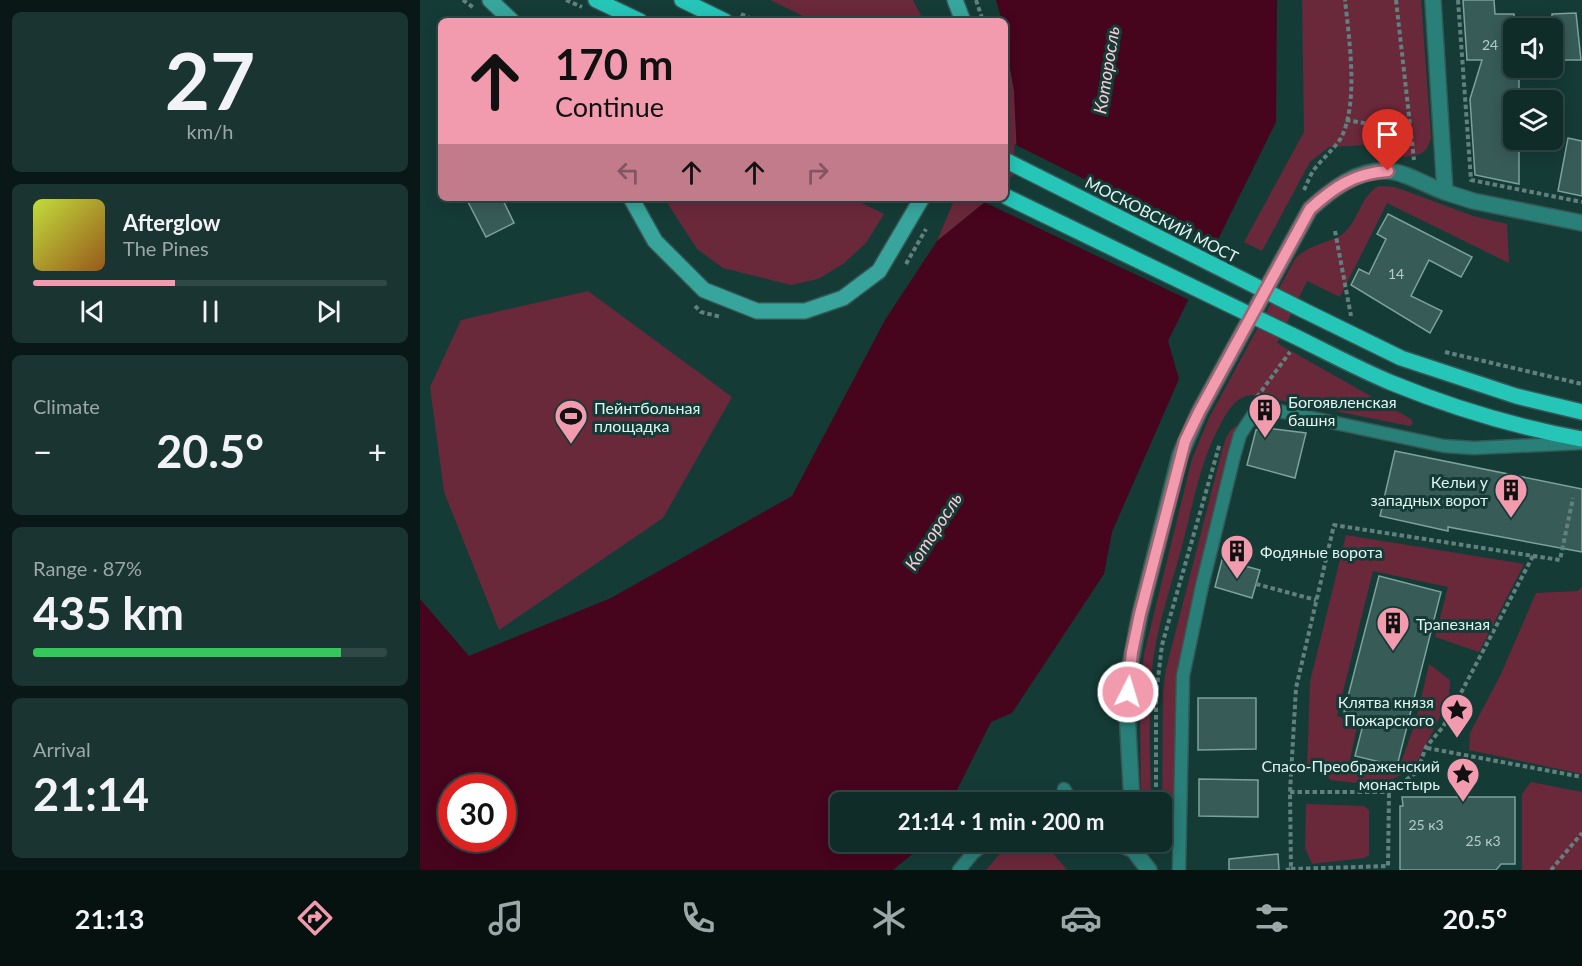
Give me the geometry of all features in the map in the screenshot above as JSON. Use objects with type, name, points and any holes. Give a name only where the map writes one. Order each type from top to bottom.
[{"type":"main road","points":[[490,0],[509,18]]},
{"type":"main road","points":[[596,0],[634,18]]},
{"type":"main road","points":[[682,0],[719,18]]},
{"type":"main road","points":[[955,0],[962,18]]},
{"type":"main road","name":"МОСКОВСКИЙ МОСТ","points":[[1008,162],[1401,358],[1516,396],[1582,412]]},
{"type":"main road","points":[[1008,198],[1293,340],[1390,382],[1451,406],[1582,441]]},
{"type":"main road","points":[[633,201],[655,241],[704,290],[757,311],[805,311],[843,298],[879,272],[920,201]]},
{"type":"street","points":[[1432,0],[1444,192]]},
{"type":"street","points":[[1131,792],[1127,712],[1129,671],[1140,614],[1180,455],[1199,412],[1310,209],[1331,190],[1360,175],[1388,171],[1473,201],[1582,223]]},
{"type":"street","points":[[1137,852],[1149,870]]},
{"type":"lane","points":[[1179,870],[1184,676],[1202,586],[1234,456],[1240,435],[1255,412],[1270,409],[1452,447],[1474,448],[1582,441]]},
{"type":"lane","points":[[959,870],[974,852]]},
{"type":"path","points":[[976,0],[982,18]]},
{"type":"path","points":[[1317,166],[1329,155],[1342,136],[1346,120],[1351,80],[1345,0]]},
{"type":"path","points":[[1396,0],[1416,181]]},
{"type":"path","points":[[1458,0],[1471,180],[1582,202]]},
{"type":"path","points":[[1346,120],[1411,131]]},
{"type":"path","points":[[903,269],[932,218]]},
{"type":"path","points":[[1335,231],[1352,318],[1341,313]]},
{"type":"path","points":[[693,304],[701,312],[722,318]]},
{"type":"path","points":[[1256,398],[1293,340]]},
{"type":"path","points":[[1442,351],[1582,384]]},
{"type":"path","points":[[1389,792],[1388,868],[1288,869],[1296,688],[1334,525],[1560,560],[1573,498]]},
{"type":"path","points":[[1290,792],[1389,792],[1417,771],[1426,747],[1443,727],[1533,556]]},
{"type":"path","points":[[1256,584],[1316,600]]},
{"type":"path","points":[[1426,747],[1582,777]]},
{"type":"path","points":[[1551,870],[1582,833]]},
{"type":"shaded area","points":[[770,0],[913,0],[922,18],[807,18]]},
{"type":"shaded area","points":[[1302,0],[1421,0],[1431,137],[1422,153],[1404,157],[1384,144],[1329,147],[1310,162],[1262,251],[1244,242],[1304,132]]},
{"type":"shaded area","points":[[1008,56],[1014,91],[1018,176],[1008,184]]},
{"type":"shaded area","points":[[1379,186],[1395,187],[1473,216],[1507,224],[1509,263],[1387,203],[1340,297],[1307,281],[1277,343],[1411,419],[1413,423],[1410,426],[1253,395],[1241,398],[1228,411],[1206,456],[1158,633],[1150,696],[1151,792],[1141,792],[1140,692],[1144,654],[1192,459],[1209,418],[1295,259],[1308,249],[1345,232],[1373,190]]},
{"type":"shaded area","points":[[666,201],[858,201],[884,214],[866,243],[843,264],[818,279],[791,285],[723,268],[697,249]]},
{"type":"shaded area","points":[[954,201],[986,201],[937,241]]},
{"type":"shaded area","name":"Пейнтбольная площадка","points":[[588,291],[732,397],[663,518],[499,630],[444,492],[430,387],[461,320]]},
{"type":"shaded area","points":[[1240,425],[1197,584],[1178,671],[1172,841],[1172,792],[1162,792],[1163,692],[1166,669],[1223,447],[1230,431]]},
{"type":"shaded area","points":[[1346,535],[1524,564],[1479,652],[1435,637],[1448,587],[1373,571],[1337,716],[1358,722],[1349,764],[1398,771],[1416,720],[1429,664],[1450,680],[1449,699],[1415,766],[1382,786],[1330,780],[1326,772],[1307,766],[1310,682]]},
{"type":"shaded area","points":[[1582,587],[1582,774],[1469,750],[1470,733],[1501,674],[1536,593],[1578,591]]},
{"type":"shaded area","points":[[1531,782],[1582,792],[1582,870],[1522,870],[1522,794]]},
{"type":"shaded area","points":[[1306,804],[1364,806],[1369,810],[1369,855],[1364,858],[1312,864],[1305,848]]},
{"type":"shaded area","points":[[1001,852],[1052,852],[1067,870],[986,870]]},
{"type":"water","name":"Которосль","points":[[996,0],[1277,0],[1276,122],[1168,341],[1179,379],[1112,532],[1104,574],[1012,713],[991,722],[956,792],[830,792],[830,852],[915,852],[893,870],[420,870],[420,599],[469,656],[611,598],[792,496],[885,320],[937,241],[986,201],[1008,201],[1008,193],[1018,176],[1014,91],[1008,56],[1008,18],[1001,18]]},
{"type":"pier","points":[[1014,144],[1218,246],[1191,301],[982,201],[1008,201],[1008,180],[1015,174]]},
{"type":"building","points":[[1463,0],[1494,0],[1495,14],[1514,14],[1514,18],[1503,18],[1503,78],[1519,78],[1519,90],[1503,90],[1503,150],[1519,150],[1519,184],[1475,175],[1470,99],[1482,60],[1467,60]]},
{"type":"building","points":[[1576,13],[1581,60],[1563,60],[1563,18],[1552,18],[1552,14]]},
{"type":"building","points":[[1568,138],[1582,141],[1582,196],[1558,191]]},
{"type":"building","points":[[468,201],[503,201],[514,223],[486,237]]},
{"type":"building","points":[[1388,214],[1472,257],[1461,277],[1429,260],[1411,296],[1442,311],[1430,333],[1351,285],[1359,269],[1369,274],[1386,239],[1377,234]]},
{"type":"building","points":[[1265,428],[1306,433],[1295,478],[1247,465],[1256,430]]},
{"type":"building","points":[[1395,451],[1582,489],[1582,552],[1448,527],[1448,531],[1380,516]]},
{"type":"building","name":"Фодяные ворота","points":[[1222,560],[1260,570],[1252,598],[1215,587]]},
{"type":"building","name":"Трапезная","points":[[1379,576],[1441,592],[1397,766],[1355,756],[1365,717],[1344,712]]},
{"type":"building","points":[[1198,698],[1256,698],[1256,749],[1198,750]]},
{"type":"building","points":[[1199,779],[1258,780],[1258,817],[1199,816]]},
{"type":"building","points":[[1402,797],[1515,797],[1515,864],[1501,864],[1496,870],[1400,870]]},
{"type":"building","points":[[1278,854],[1279,870],[1229,870],[1229,859]]},
{"type":"place","name":"Богоявленская башня","points":[[1265,439]]},
{"type":"place","name":"Пейнтбольная площадка","points":[[571,445]]},
{"type":"place","name":"Кельи у западных ворот","points":[[1511,519]]},
{"type":"place","name":"Фодяные ворота","points":[[1237,580]]},
{"type":"place","name":"Трапезная","points":[[1393,652]]},
{"type":"place","name":"Клятва князя Пожарского","points":[[1457,739]]},
{"type":"place","name":"Спасо-Преображенский монастырь","points":[[1463,803]]},
{"type":"route","points":[[1128,692],[1129,671],[1136,634],[1180,455],[1191,427],[1310,209],[1331,190],[1360,175],[1388,171]]}]
